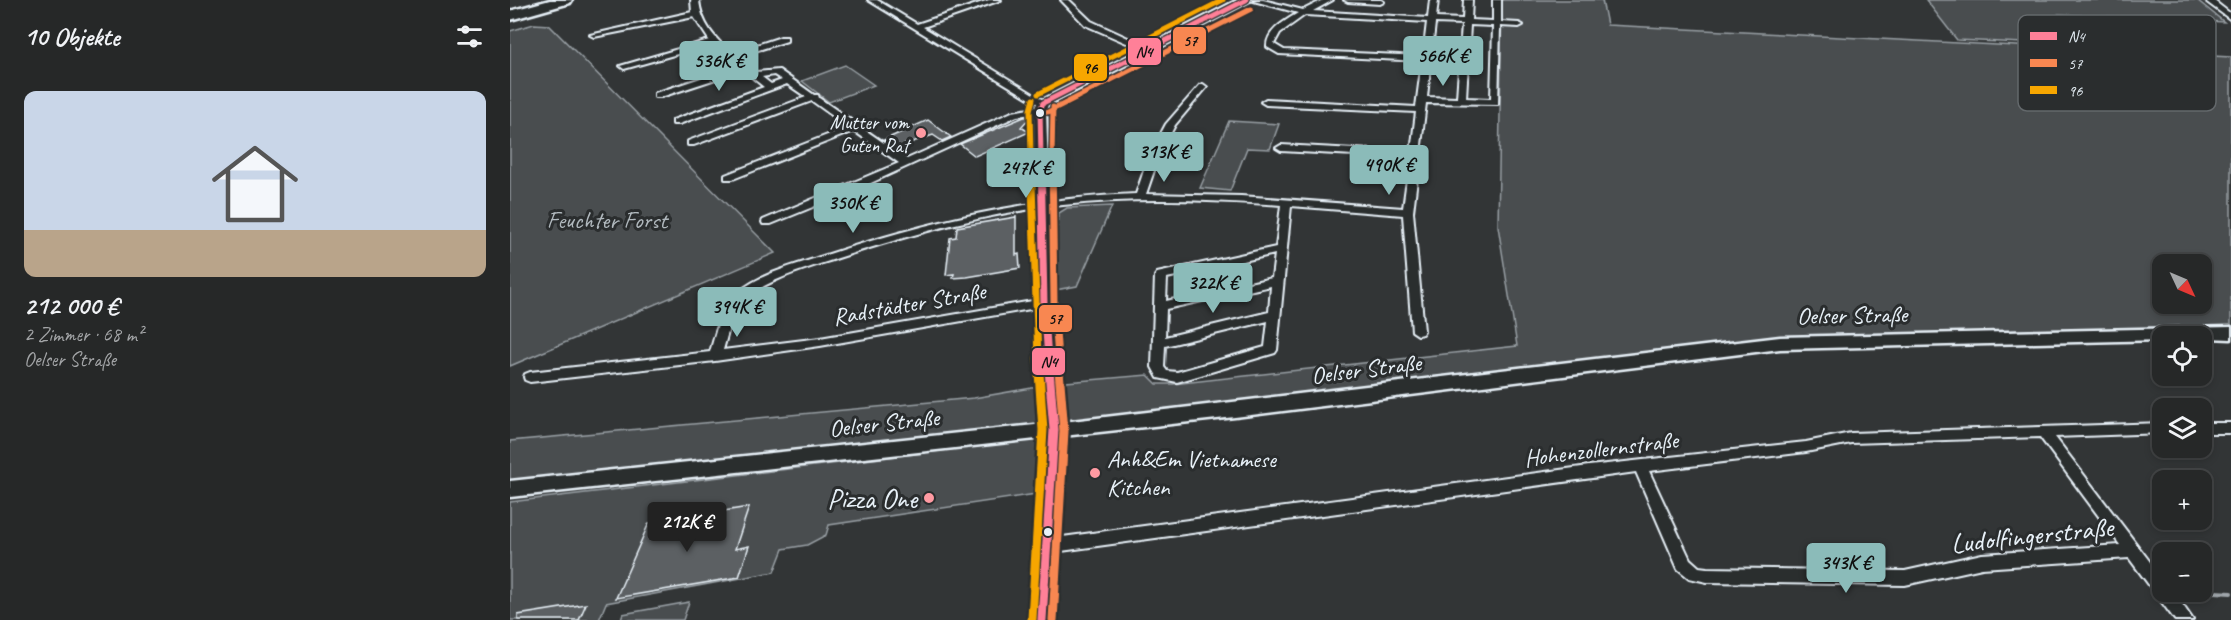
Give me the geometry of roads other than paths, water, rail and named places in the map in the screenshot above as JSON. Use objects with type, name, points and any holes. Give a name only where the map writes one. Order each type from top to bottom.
[{"type":"highway","points":[[510,10],[545,0]]},
{"type":"highway","points":[[510,16],[565,0]]},
{"type":"main road","points":[[1054,430],[1044,303],[1042,106],[1245,0]]},
{"type":"main road","name":"Oelser Straße","points":[[510,489],[1337,398],[1780,342],[2231,333]]},
{"type":"street","points":[[695,0],[695,14],[714,41],[770,88]]},
{"type":"street","points":[[872,0],[1042,106]]},
{"type":"street","points":[[916,27],[997,0]]},
{"type":"street","points":[[1065,0],[1088,23],[1148,49]]},
{"type":"street","points":[[1245,0],[1305,13],[1519,25]]},
{"type":"street","points":[[1329,0],[1305,13],[1271,38],[1269,43],[1273,48],[1282,52],[1427,59]]},
{"type":"street","points":[[1348,0],[1380,2]]},
{"type":"street","points":[[1418,330],[1408,212],[1434,0]]},
{"type":"street","points":[[1461,101],[1468,0]]},
{"type":"street","points":[[1423,99],[1495,102],[1497,0]]},
{"type":"street","points":[[2208,0],[2231,18]]},
{"type":"street","points":[[594,35],[695,14]]},
{"type":"street","points":[[731,56],[784,39]]},
{"type":"street","points":[[624,66],[714,41]]},
{"type":"street","points":[[658,95],[744,67]]},
{"type":"street","points":[[755,75],[776,72],[905,162]]},
{"type":"street","points":[[676,122],[788,81]]},
{"type":"street","points":[[1140,197],[1154,156],[1171,124],[1203,87]]},
{"type":"street","points":[[691,143],[815,98]]},
{"type":"street","points":[[1266,102],[1421,110]]},
{"type":"street","points":[[767,222],[858,185],[1020,112],[1042,106]]},
{"type":"street","points":[[729,177],[854,128]]},
{"type":"street","points":[[1281,148],[1416,155]]},
{"type":"street","points":[[715,357],[734,304],[755,288],[820,261],[910,232],[972,217],[1042,205],[1140,197],[1286,203],[1408,212]]},
{"type":"street","points":[[1281,249],[1161,276],[1159,371],[1163,375],[1178,377],[1271,350],[1286,203]]},
{"type":"street","points":[[1160,306],[1278,281]]},
{"type":"street","name":"Radstädter Straße","points":[[530,377],[715,357],[882,332],[1044,303]]},
{"type":"street","points":[[1159,342],[1274,315]]},
{"type":"street","name":"Hohenzollernstraße","points":[[1047,546],[1851,438],[2152,428]]},
{"type":"street","points":[[2212,428],[2231,428]]},
{"type":"street","points":[[1042,620],[1054,430]]},
{"type":"street","points":[[2043,431],[2152,576]]},
{"type":"street","name":"Ludolfingerstraße","points":[[1641,468],[1684,564],[1695,573],[1905,578],[1983,561],[2133,551]]},
{"type":"street","points":[[2171,602],[2185,620]]},
{"type":"waterway","points":[[2212,592],[2231,593]]},
{"type":"place","name":"Mutter vom Guten Rat","points":[[921,133]]},
{"type":"place","name":"Anh&Em Vietnamese Kitchen","points":[[1095,473]]},
{"type":"place","name":"Pizza One","points":[[929,498]]},
{"type":"park label","name":"Feuchter Forst","points":[[607,220]]}]
